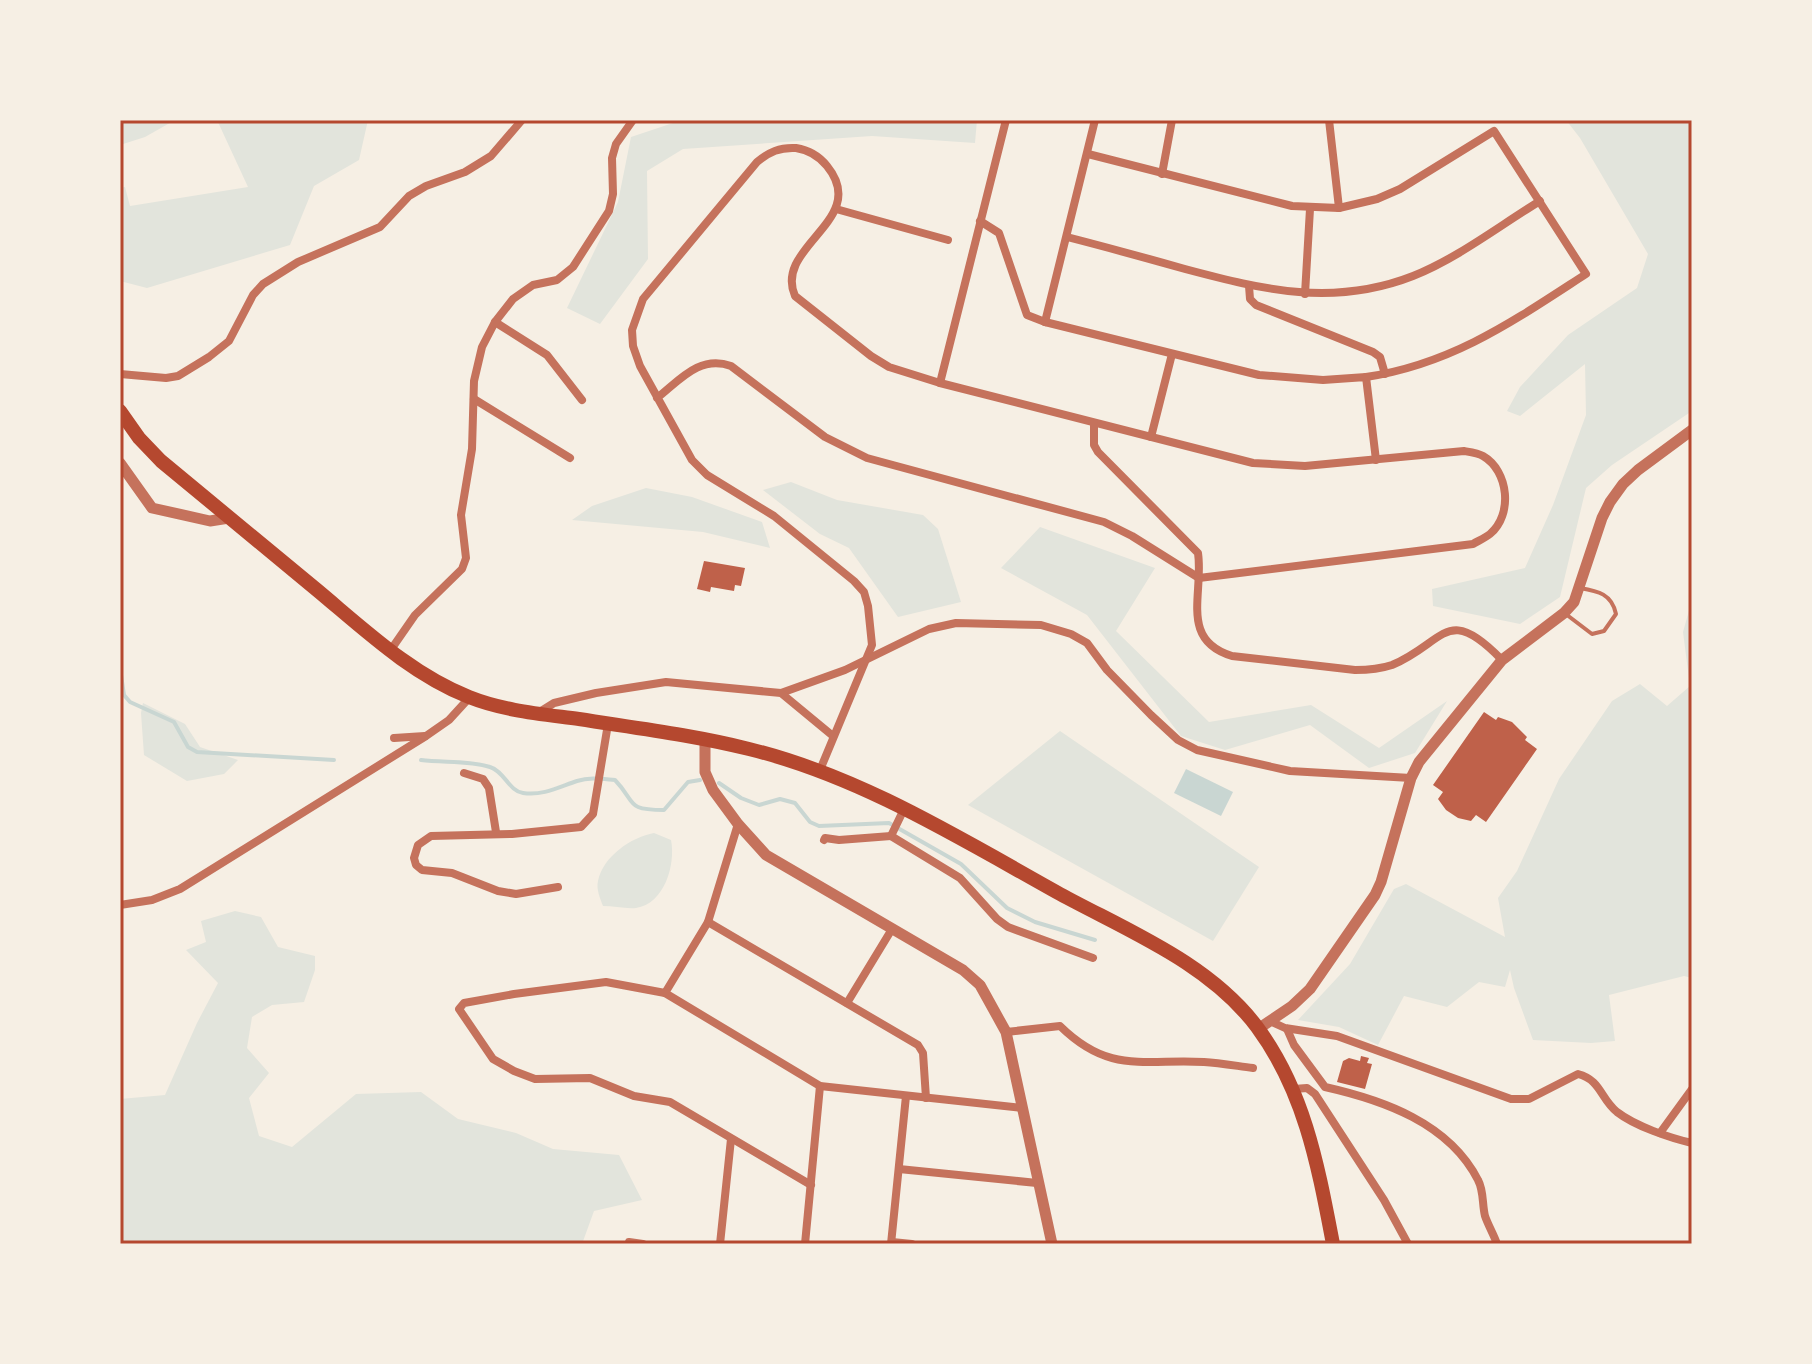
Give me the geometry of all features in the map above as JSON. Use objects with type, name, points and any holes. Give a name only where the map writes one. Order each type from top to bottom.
[{"type":"highway","points":[[120,411],[139,438],[161,461],[414,669],[470,697],[504,708],[705,739],[820,770],[1198,971],[1264,1025],[1294,1089],[1318,1165],[1333,1244]]},
{"type":"street","points":[[120,374],[166,378],[178,376],[209,357],[229,341],[253,295],[263,284],[298,262],[380,227],[409,196],[426,186],[465,172],[491,156],[522,120]]},
{"type":"street","points":[[390,651],[415,615],[462,569],[466,558],[461,515],[472,449],[474,381],[482,347],[495,322],[513,299],[533,285],[557,280],[573,267],[609,211],[613,194],[612,158],[616,144],[633,120]]},
{"type":"street","points":[[940,383],[1006,120]]},
{"type":"street","points":[[1045,322],[1095,120]]},
{"type":"street","points":[[1162,174],[1172,120]]},
{"type":"street","points":[[1329,120],[1339,208]]},
{"type":"street","points":[[980,221],[999,233],[1027,315],[1270,377],[1323,380],[1366,377],[1420,366],[1497,332],[1586,274],[1494,131],[1400,189],[1377,199],[1339,208],[1310,209],[1088,154]]},
{"type":"street","points":[[657,398],[696,367],[719,362],[731,366],[825,437],[867,458],[1104,522],[1199,578],[1473,544],[1491,534],[1502,519],[1506,502],[1503,482],[1495,466],[1482,455],[1464,451],[1305,466],[1253,463],[940,383],[889,367],[795,296],[791,279],[795,262],[829,223],[836,209],[836,184],[820,157],[804,149],[786,147],[769,152],[757,162],[653,285],[636,312],[632,330],[633,346],[640,366],[657,398],[692,460],[707,475],[774,516],[864,592],[872,645],[820,770]]},
{"type":"street","points":[[1067,237],[1249,286],[1305,294],[1342,293],[1381,287],[1415,275],[1540,201]]},
{"type":"street","points":[[836,209],[948,240]]},
{"type":"street","points":[[1305,294],[1310,209]]},
{"type":"street","points":[[1249,286],[1250,299],[1256,305],[1373,352],[1380,357],[1385,374]]},
{"type":"street","points":[[495,322],[547,355],[582,400]]},
{"type":"street","points":[[1151,437],[1172,354]]},
{"type":"street","points":[[1366,377],[1376,460]]},
{"type":"street","points":[[474,399],[570,458]]},
{"type":"street","points":[[1094,423],[1094,445],[1098,452],[1198,553],[1198,628],[1205,640],[1219,652],[1355,670],[1373,669],[1391,665],[1439,634],[1455,630],[1470,633],[1502,660]]},
{"type":"street","points":[[1264,1025],[1310,989],[1375,895],[1411,778],[1419,762],[1502,660],[1574,602],[1602,518],[1617,493],[1638,470],[1692,430]]},
{"type":"street","points":[[120,463],[152,508],[210,521],[229,518]]},
{"type":"street","points":[[537,713],[554,703],[653,683],[781,693],[845,670],[929,629],[956,623],[1041,625],[1071,634],[1087,643],[1107,670],[1151,715],[1178,740],[1197,750],[1290,771],[1411,778]]},
{"type":"street","points":[[781,693],[833,736]]},
{"type":"street","points":[[120,905],[152,900],[180,889],[426,736],[449,720],[470,697]]},
{"type":"street","points":[[558,887],[516,894],[498,891],[452,873],[422,870],[414,858],[418,845],[431,836],[512,834],[581,827],[593,814],[608,724]]},
{"type":"street","points":[[394,738],[426,736]]},
{"type":"street","points":[[705,739],[705,772],[713,790],[766,855],[963,970],[980,985],[1006,1032],[1052,1244]]},
{"type":"street","points":[[464,773],[483,779],[489,788],[496,832]]},
{"type":"street","points":[[892,834],[902,814]]},
{"type":"street","points":[[665,993],[708,922],[738,824]]},
{"type":"street","points":[[824,840],[892,834],[948,868],[1008,927],[1093,958]]},
{"type":"street","points":[[708,922],[918,1045],[923,1053],[926,1098]]},
{"type":"street","points":[[847,1003],[892,929]]},
{"type":"street","points":[[811,1185],[670,1102],[634,1096],[590,1078],[535,1079],[514,1071],[493,1059],[459,1009],[464,1003],[606,982],[665,993],[820,1086],[1022,1108]]},
{"type":"street","points":[[1264,1025],[1337,1036],[1511,1099],[1529,1099],[1578,1074],[1590,1077],[1617,1112],[1660,1133],[1692,1143]]},
{"type":"street","points":[[1006,1032],[1060,1026],[1080,1045],[1123,1061],[1206,1062],[1253,1068]]},
{"type":"street","points":[[1287,1029],[1294,1045],[1325,1087],[1365,1096],[1397,1110],[1429,1126],[1448,1142],[1479,1181],[1485,1215],[1497,1244]]},
{"type":"street","points":[[805,1244],[820,1086]]},
{"type":"street","points":[[1294,1089],[1307,1088],[1315,1094],[1384,1200],[1408,1244]]},
{"type":"street","points":[[1660,1133],[1692,1089]]},
{"type":"street","points":[[906,1096],[892,1243],[912,1244]]},
{"type":"street","points":[[720,1244],[731,1139]]},
{"type":"street","points":[[899,1169],[1037,1183]]},
{"type":"street","points":[[629,1242],[643,1244]]},
{"type":"lane","points":[[1564,613],[1592,634],[1604,631],[1616,614],[1610,599],[1599,591],[1580,588]]},
{"type":"shaded area","points":[[120,120],[175,120],[145,137],[120,145]]},
{"type":"shaded area","points":[[217,120],[368,120],[359,160],[314,186],[290,245],[147,288],[120,281],[120,188],[125,187],[130,206],[248,187]]},
{"type":"shaded area","points":[[682,120],[977,120],[975,143],[872,136],[683,149],[647,171],[648,259],[600,324],[567,308],[618,202],[631,137]]},
{"type":"shaded area","points":[[1566,120],[1692,120],[1692,411],[1612,465],[1586,488],[1560,597],[1520,624],[1433,606],[1432,589],[1525,568],[1553,505],[1586,415],[1585,364],[1520,416],[1507,411],[1520,387],[1568,335],[1637,288],[1648,254],[1580,138]]},
{"type":"shaded area","points":[[791,482],[837,500],[923,515],[938,529],[961,602],[898,617],[849,548],[820,534],[763,490]]},
{"type":"shaded area","points":[[646,488],[692,497],[762,522],[770,548],[703,532],[572,520],[592,506]]},
{"type":"shaded area","points":[[1040,527],[1155,568],[1116,631],[1209,722],[1311,705],[1379,748],[1447,701],[1415,753],[1369,768],[1310,725],[1225,750],[1181,736],[1087,615],[1001,568]]},
{"type":"shaded area","points":[[1692,600],[1692,978],[1684,976],[1609,995],[1615,1041],[1533,1040],[1510,970],[1505,987],[1479,982],[1447,1007],[1404,996],[1378,1045],[1339,1027],[1298,1020],[1350,964],[1394,889],[1406,884],[1505,937],[1498,898],[1517,871],[1559,779],[1612,701],[1640,684],[1667,706],[1690,686],[1683,632]]},
{"type":"shaded area","points":[[143,703],[185,724],[200,747],[238,760],[224,774],[187,781],[144,755]]},
{"type":"shaded area","points":[[1060,731],[1259,867],[1213,941],[968,805]]},
{"type":"shaded area","points":[[1186,769],[1233,792],[1221,816],[1174,793]]},
{"type":"shaded area","points":[[654,833],[671,840],[672,861],[661,891],[646,905],[636,908],[603,906],[598,884],[606,864],[628,843]]},
{"type":"shaded area","points":[[235,911],[261,917],[278,947],[315,956],[315,970],[304,1002],[272,1005],[252,1017],[247,1048],[269,1073],[249,1098],[259,1136],[292,1147],[356,1094],[421,1092],[458,1119],[516,1133],[553,1149],[619,1155],[642,1200],[594,1211],[582,1244],[120,1244],[120,1099],[165,1095],[218,983],[186,950],[206,942],[201,921]]},
{"type":"building","points":[[704,561],[745,568],[741,586],[735,585],[734,591],[711,587],[710,592],[697,589]]},
{"type":"building","points":[[1484,712],[1496,720],[1498,717],[1512,722],[1527,737],[1525,740],[1537,749],[1486,822],[1476,815],[1471,821],[1458,818],[1446,810],[1438,799],[1443,792],[1433,785]]},
{"type":"building","points":[[1361,1056],[1369,1058],[1367,1063],[1372,1064],[1365,1089],[1337,1082],[1343,1061],[1349,1058],[1360,1061]]},
{"type":"waterway","points":[[120,668],[124,695],[130,702],[174,722],[188,747],[197,752],[334,760]]},
{"type":"waterway","points":[[421,760],[490,767],[514,789],[530,794],[587,779],[615,780],[633,804],[652,810],[664,810],[688,782],[700,780]]},
{"type":"waterway","points":[[719,783],[741,798],[759,805],[780,799],[795,803],[810,822],[819,826],[889,823],[961,864],[1007,908],[1035,922],[1095,940]]}]
